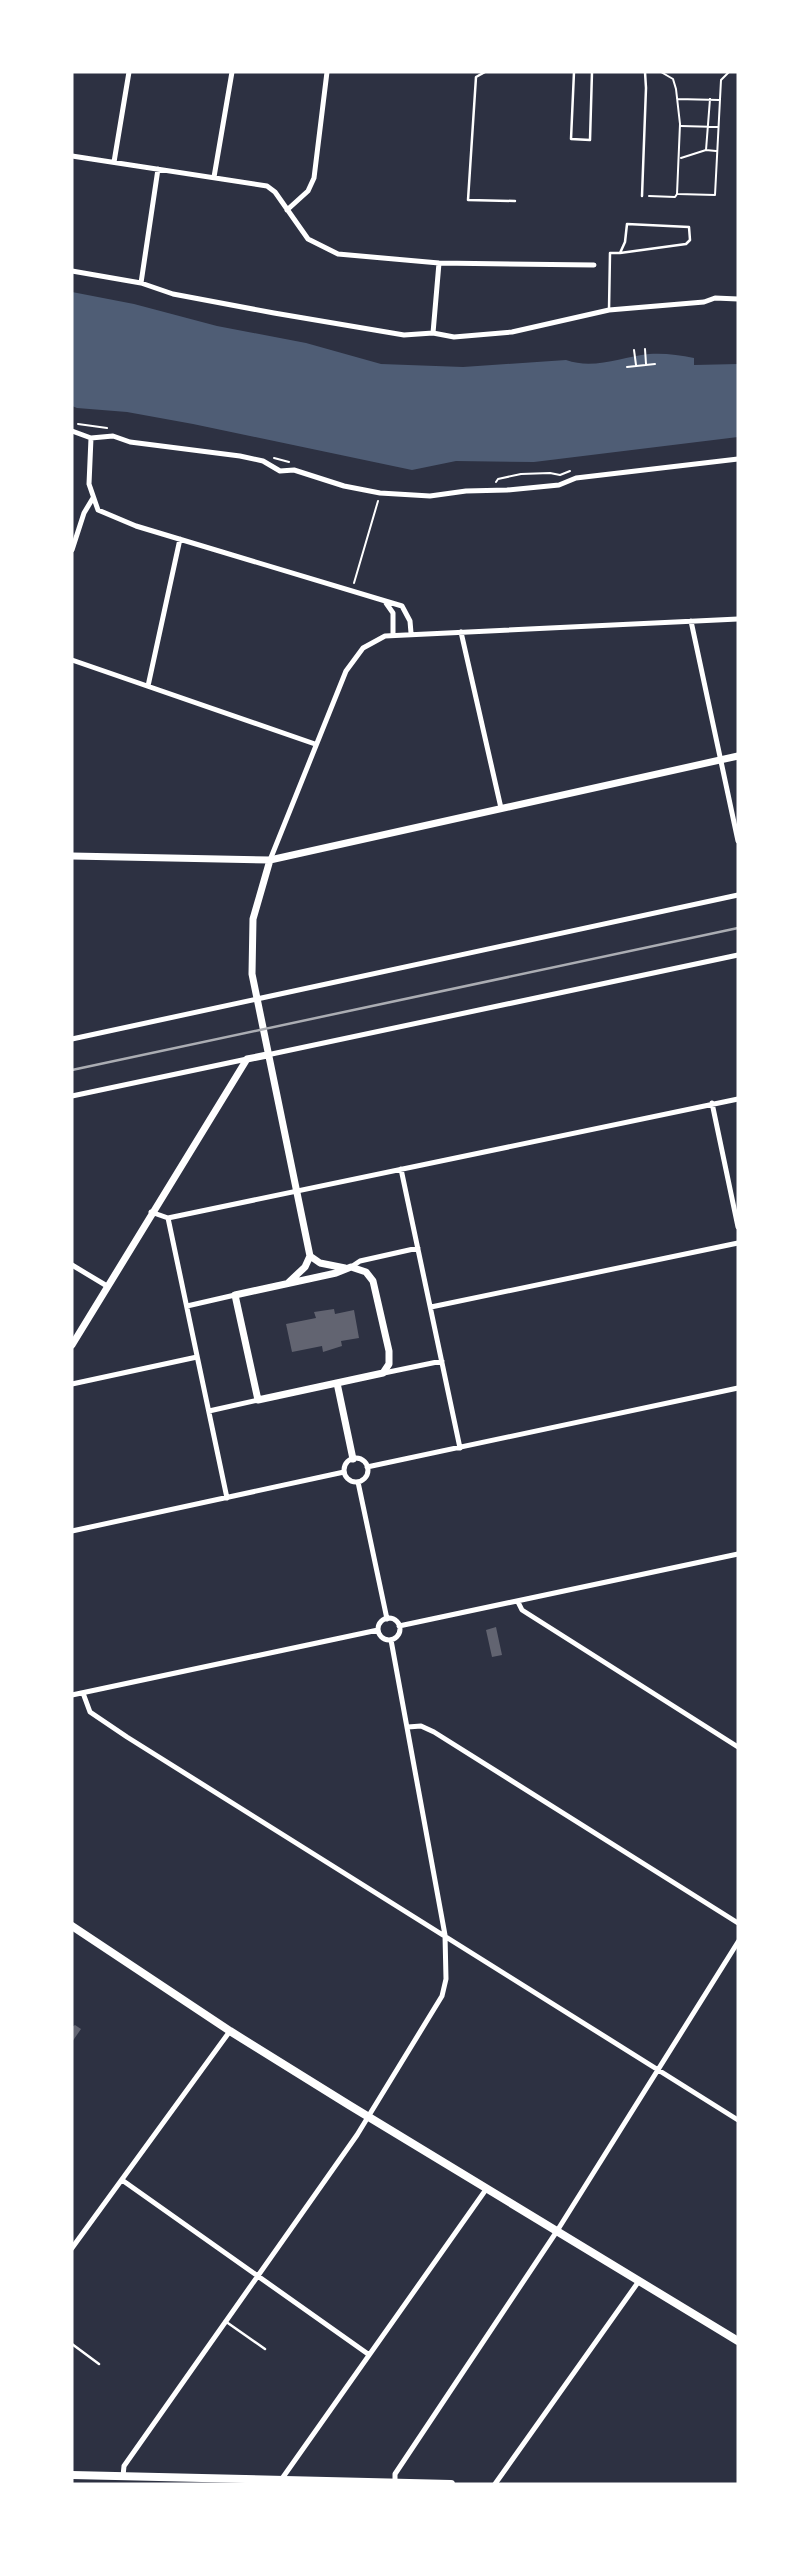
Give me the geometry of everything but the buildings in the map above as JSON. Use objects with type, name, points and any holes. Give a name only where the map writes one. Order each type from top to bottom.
[{"type":"main road","points":[[72,1928],[230,2031],[738,2341]]},
{"type":"main road","points":[[72,2475],[232,2482],[280,2480],[451,2484]]},
{"type":"street","points":[[114,162],[129,72]]},
{"type":"street","points":[[214,177],[232,72]]},
{"type":"street","points":[[287,210],[308,191],[313,178],[327,72]]},
{"type":"street","points":[[72,156],[267,186],[275,192],[308,239],[338,254],[439,263],[594,265]]},
{"type":"street","points":[[141,283],[158,169]]},
{"type":"street","points":[[433,333],[439,263]]},
{"type":"street","points":[[72,271],[141,283],[173,294],[404,335],[433,333],[454,337],[512,332],[609,310],[704,302],[716,298],[738,299]]},
{"type":"street","points":[[72,431],[91,438],[113,436],[130,442],[240,456],[262,461],[280,471],[294,470],[344,486],[380,493],[430,496],[559,485],[576,478],[738,459]]},
{"type":"street","points":[[91,438],[89,484],[98,510],[135,526],[402,606],[411,621],[411,633]]},
{"type":"street","points":[[72,550],[83,513],[93,498]]},
{"type":"street","points":[[148,686],[180,539]]},
{"type":"street","points":[[381,599],[393,612],[393,634]]},
{"type":"street","points":[[287,1284],[305,1267],[310,1256],[255,999],[251,963],[253,919],[270,860],[315,744],[353,659],[363,648],[393,634],[738,619]]},
{"type":"street","points":[[691,621],[738,841]]},
{"type":"street","points":[[461,632],[501,808]]},
{"type":"street","points":[[72,660],[315,744]]},
{"type":"street","points":[[72,856],[270,860],[738,756]]},
{"type":"street","points":[[72,1039],[738,895]]},
{"type":"street","points":[[72,1096],[738,955]]},
{"type":"street","points":[[72,1345],[247,1059]]},
{"type":"street","points":[[151,1212],[168,1218],[738,1099]]},
{"type":"street","points":[[712,1103],[738,1227]]},
{"type":"street","points":[[401,1168],[460,1448]]},
{"type":"street","points":[[168,1218],[228,1498]]},
{"type":"street","points":[[431,1307],[738,1243]]},
{"type":"street","points":[[187,1306],[336,1273],[360,1261],[418,1248]]},
{"type":"street","points":[[310,1256],[320,1263],[366,1272],[373,1281],[389,1351],[389,1364],[383,1373]]},
{"type":"street","points":[[72,1265],[107,1286]]},
{"type":"street","points":[[235,1295],[258,1400]]},
{"type":"street","points":[[72,1384],[197,1357]]},
{"type":"street","points":[[209,1411],[442,1361]]},
{"type":"street","points":[[337,1384],[353,1459]]},
{"type":"street","points":[[367,1467],[738,1388]]},
{"type":"street","points":[[353,1459],[360,1459],[367,1467],[366,1475],[358,1482],[350,1481],[344,1472],[347,1462],[353,1459]]},
{"type":"street","points":[[72,1531],[344,1472]]},
{"type":"street","points":[[358,1482],[387,1619]]},
{"type":"street","points":[[399,1626],[738,1554]]},
{"type":"street","points":[[518,1602],[522,1610],[738,1747]]},
{"type":"street","points":[[391,1640],[381,1637],[378,1630],[380,1623],[387,1619],[394,1620],[399,1626]]},
{"type":"street","points":[[391,1640],[397,1636],[399,1626]]},
{"type":"street","points":[[72,1695],[378,1630]]},
{"type":"street","points":[[123,2476],[124,2466],[369,2117],[442,1996],[446,1979],[445,1935],[391,1640]]},
{"type":"street","points":[[83,1693],[90,1712],[127,1737],[738,2120]]},
{"type":"street","points":[[408,1727],[421,1726],[434,1732],[738,1923]]},
{"type":"street","points":[[395,2483],[395,2474],[557,2231],[738,1942]]},
{"type":"street","points":[[72,2248],[230,2031]]},
{"type":"street","points":[[122,2180],[368,2354]]},
{"type":"street","points":[[280,2480],[487,2188]]},
{"type":"street","points":[[495,2484],[639,2281]]},
{"type":"lane","points":[[485,72],[476,77],[468,200],[515,201]]},
{"type":"lane","points":[[574,72],[571,139],[590,140],[592,72]]},
{"type":"lane","points":[[642,196],[645,72]]},
{"type":"lane","points":[[609,310],[610,253],[620,253],[686,244],[690,240],[689,227],[627,224],[625,242],[620,253]]},
{"type":"lane","points":[[225,2321],[265,2349]]},
{"type":"lane","points":[[72,2344],[99,2364]]},
{"type":"path","points":[[661,72],[667,74],[675,83],[680,126],[677,194]]},
{"type":"path","points":[[642,196],[670,198],[677,194],[715,195],[721,79],[729,72]]},
{"type":"path","points":[[677,99],[720,100]]},
{"type":"path","points":[[706,150],[710,99]]},
{"type":"path","points":[[680,126],[719,127]]},
{"type":"path","points":[[679,158],[706,150],[717,151]]},
{"type":"path","points":[[645,349],[646,365]]},
{"type":"path","points":[[634,350],[636,366]]},
{"type":"path","points":[[627,366],[655,364]]},
{"type":"path","points":[[72,424],[112,428]]},
{"type":"path","points":[[267,457],[292,463]]},
{"type":"path","points":[[490,484],[508,476],[550,472],[560,475],[574,471]]},
{"type":"path","points":[[352,590],[380,493]]},
{"type":"water","points":[[72,292],[134,304],[217,326],[306,343],[381,364],[463,367],[566,360],[587,364],[672,354],[694,358],[694,365],[738,364],[738,437],[534,462],[456,461],[412,470],[193,424],[127,412],[77,408],[72,406]]},
{"type":"railway","points":[[72,1070],[738,928]]}]
